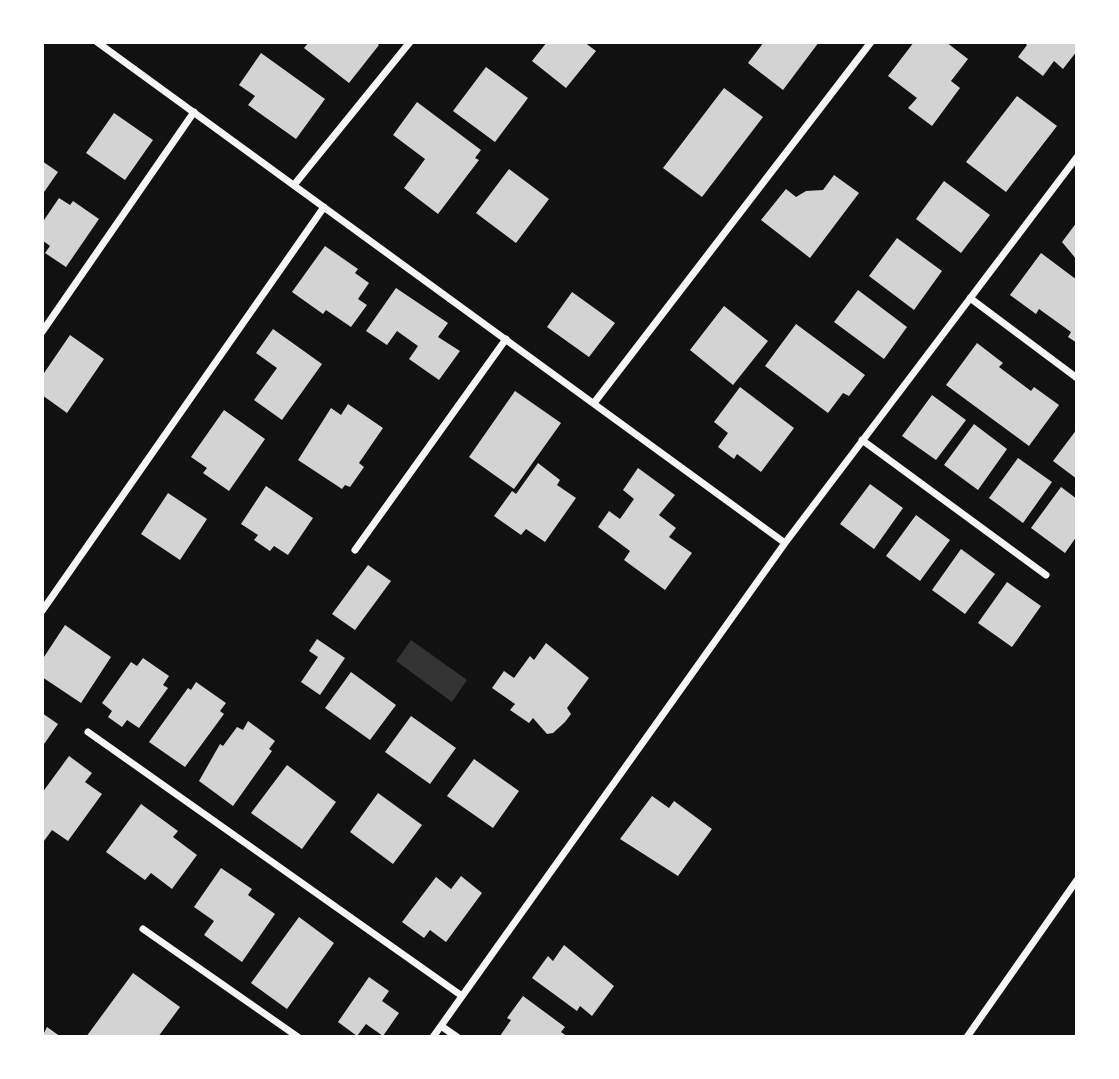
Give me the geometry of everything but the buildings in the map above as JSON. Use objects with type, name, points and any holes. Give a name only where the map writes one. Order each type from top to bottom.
[{"type":"street","points":[[97,42],[785,543]]},
{"type":"street","points":[[294,185],[410,42]]},
{"type":"street","points":[[594,403],[871,42]]},
{"type":"street","points":[[42,332],[194,112]]},
{"type":"street","points":[[433,1037],[785,543],[1077,157]]},
{"type":"street","points":[[42,611],[324,207]]},
{"type":"street","points":[[970,298],[1077,378]]},
{"type":"street","points":[[355,550],[506,339]]},
{"type":"street","points":[[862,440],[1046,575]]},
{"type":"street","points":[[88,732],[462,996]]},
{"type":"street","points":[[967,1037],[1077,880]]},
{"type":"street","points":[[143,929],[298,1037]]},
{"type":"street","points":[[441,1026],[457,1037]]},
{"type":"shaded area","points":[[411,640],[467,680],[452,702],[396,661]]}]
